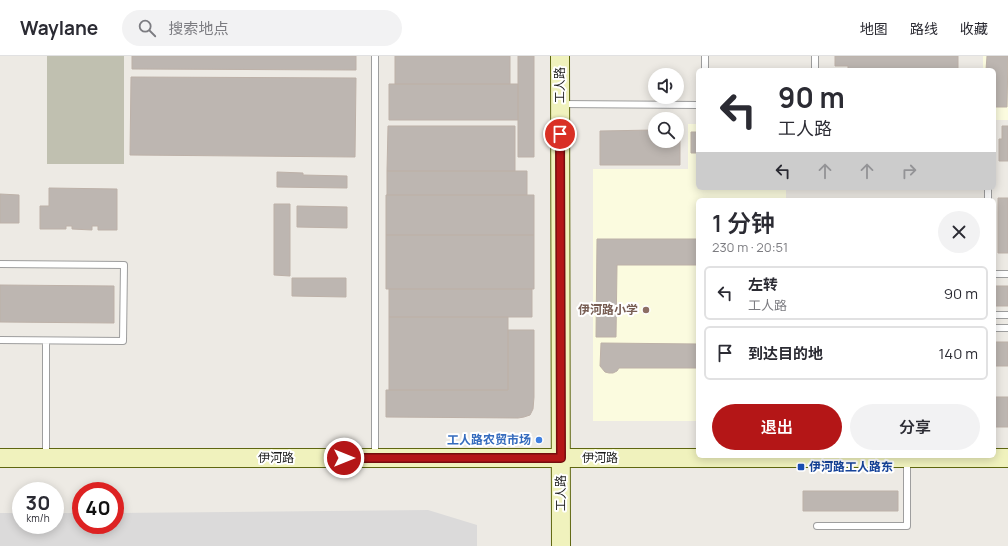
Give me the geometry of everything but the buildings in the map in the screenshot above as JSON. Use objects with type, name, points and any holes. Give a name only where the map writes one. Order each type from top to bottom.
[{"type":"street","name":"工人路","points":[[560,56],[561,546]]},
{"type":"street","name":"伊河路","points":[[0,458],[696,457]]},
{"type":"street","name":"伊河路","points":[[996,458],[1008,458]]},
{"type":"lane","points":[[375,56],[375,458]]},
{"type":"lane","points":[[705,56],[705,68]]},
{"type":"lane","points":[[815,56],[815,68]]},
{"type":"lane","points":[[560,104],[696,105]]},
{"type":"lane","points":[[0,264],[124,265],[123,341],[0,340]]},
{"type":"lane","points":[[996,274],[1008,274]]},
{"type":"lane","points":[[996,315],[1008,315]]},
{"type":"lane","points":[[996,328],[1008,328]]},
{"type":"lane","points":[[46,341],[46,458]]},
{"type":"lane","points":[[817,526],[907,526],[907,458]]},
{"type":"shaded area","points":[[47,56],[124,56],[124,164],[47,164]]},
{"type":"shaded area","points":[[983,56],[1008,56],[1008,120],[996,120],[996,68],[983,68]]},
{"type":"shaded area","name":"伊河路小学","points":[[688,124],[696,124],[696,190],[786,190],[786,198],[696,198],[696,421],[593,421],[593,169],[688,169]]},
{"type":"shaded area","points":[[428,510],[477,525],[477,546],[0,546],[0,513],[12,513],[12,534],[64,534],[64,513],[72,513],[72,534],[124,534],[124,513]]},
{"type":"place","name":"伊河路小学","points":[[646,310]]},
{"type":"place","name":"工人路农贸市场","points":[[539,440]]},
{"type":"place","name":"伊河路工人路东","points":[[801,467]]},
{"type":"route","points":[[344,458],[561,458],[560,134]]}]
